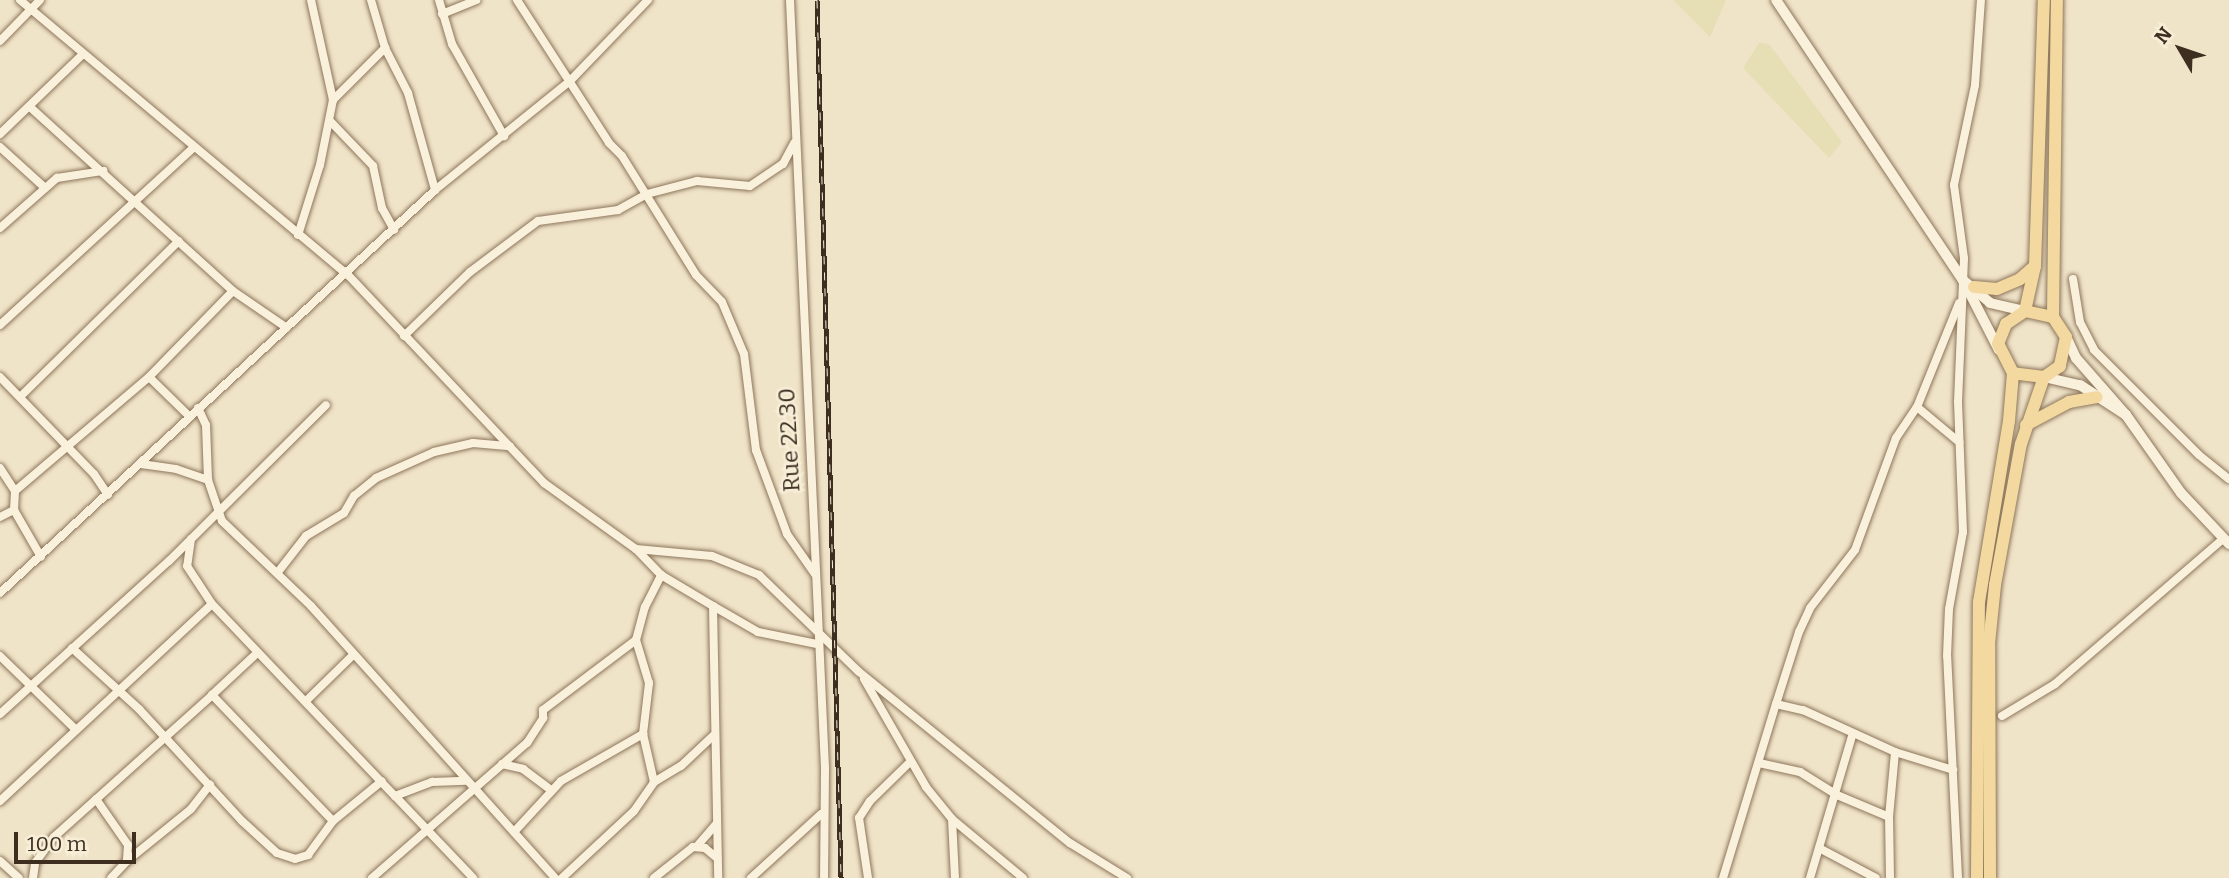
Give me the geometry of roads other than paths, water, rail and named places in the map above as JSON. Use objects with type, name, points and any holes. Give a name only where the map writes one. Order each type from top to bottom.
[{"type":"main road","points":[[2025,312],[2035,266],[2044,0]]},
{"type":"main road","points":[[1990,878],[1990,634],[1999,553],[2026,425],[2044,377],[2060,366],[2066,337],[2053,317],[2057,0]]},
{"type":"main road","points":[[1968,283],[1997,289],[2020,279],[2035,266]]},
{"type":"main road","points":[[1977,878],[1979,602],[2010,421],[2012,373],[1999,351],[2006,324],[2025,312],[2053,317]]},
{"type":"main road","points":[[2012,373],[2044,377]]},
{"type":"main road","points":[[2026,425],[2069,402],[2097,397]]},
{"type":"street","points":[[20,0],[82,55],[348,275],[544,483],[636,549],[661,575],[713,606],[758,632],[817,645]]},
{"type":"street","points":[[0,41],[40,0]]},
{"type":"street","points":[[298,235],[331,122],[333,100],[311,0]]},
{"type":"street","points":[[371,0],[385,48],[408,93],[435,190]]},
{"type":"street","points":[[439,0],[452,44],[504,136]]},
{"type":"street","points":[[442,14],[476,0]]},
{"type":"street","points":[[517,0],[569,82],[648,194],[696,275],[722,302],[738,333],[756,450],[787,534],[815,575]]},
{"type":"street","points":[[0,593],[108,495],[198,408],[348,275],[435,190],[569,82],[648,0]]},
{"type":"street","name":"Rue 22.30","points":[[790,0],[794,141],[825,769],[821,814],[824,878]]},
{"type":"street","points":[[1776,0],[1968,283],[1999,351]]},
{"type":"street","points":[[1723,878],[1776,704],[1810,608],[1855,550],[1896,438],[1917,407],[1968,283],[1954,185],[1975,85],[1981,0]]},
{"type":"street","points":[[333,100],[385,48]]},
{"type":"street","points":[[0,134],[82,55]]},
{"type":"street","points":[[30,107],[104,171],[233,291],[287,328]]},
{"type":"street","points":[[331,122],[373,166],[382,208],[394,230]]},
{"type":"street","points":[[404,336],[470,272],[538,221],[618,210],[648,194],[697,181],[750,186],[783,164],[794,141]]},
{"type":"street","points":[[0,147],[45,188]]},
{"type":"street","points":[[0,326],[194,147]]},
{"type":"street","points":[[0,228],[57,178],[104,171]]},
{"type":"street","points":[[21,396],[179,241]]},
{"type":"street","points":[[2073,279],[2080,322],[2094,350],[2229,479]]},
{"type":"street","points":[[1968,283],[1990,303],[2025,312]]},
{"type":"street","points":[[15,491],[149,377],[233,291]]},
{"type":"street","points":[[1958,878],[1947,656],[1949,609],[1963,532],[1959,442],[1961,298]]},
{"type":"street","points":[[2002,716],[2055,684],[2226,542],[2181,494],[2126,415],[2076,358],[2066,337]]},
{"type":"street","points":[[0,377],[94,474],[108,495]]},
{"type":"street","points":[[149,377],[190,416]]},
{"type":"street","points":[[2044,377],[2081,384],[2126,415]]},
{"type":"street","points":[[0,713],[191,539],[326,405]]},
{"type":"street","points":[[1917,407],[1959,442]]},
{"type":"street","points":[[198,408],[206,425],[208,480],[217,512],[228,528],[278,572],[555,878]]},
{"type":"street","points":[[278,572],[306,536],[344,513],[354,496],[376,478],[434,452],[473,443],[510,446]]},
{"type":"street","points":[[141,464],[176,469],[208,480]]},
{"type":"street","points":[[0,468],[15,491],[14,510],[41,557]]},
{"type":"street","points":[[0,517],[14,510]]},
{"type":"street","points":[[191,539],[187,566],[212,604],[473,878]]},
{"type":"street","points":[[636,549],[712,556],[759,575],[858,671],[1070,843],[1127,878]]},
{"type":"street","points":[[654,782],[643,734],[649,683],[636,640],[645,607],[661,575]]},
{"type":"street","points":[[0,801],[118,688],[212,604]]},
{"type":"street","points":[[713,606],[713,735],[718,878]]},
{"type":"street","points":[[379,876],[527,743],[543,718],[543,710],[636,640]]},
{"type":"street","points":[[72,648],[118,688],[242,821],[284,856],[308,855],[333,821],[382,781]]},
{"type":"street","points":[[33,878],[41,850],[257,653]]},
{"type":"street","points":[[306,701],[353,655]]},
{"type":"street","points":[[0,656],[75,729]]},
{"type":"street","points":[[858,671],[909,763],[952,819],[1023,878]]},
{"type":"street","points":[[212,695],[333,821]]},
{"type":"street","points":[[1776,704],[1803,710],[1895,752],[1953,770]]},
{"type":"street","points":[[1810,878],[1837,795],[1853,733]]},
{"type":"street","points":[[514,832],[551,790],[643,734]]},
{"type":"street","points":[[562,878],[635,811],[654,782],[681,766],[713,735]]},
{"type":"street","points":[[1890,878],[1889,817],[1895,752]]},
{"type":"street","points":[[868,878],[859,817],[909,763]]},
{"type":"street","points":[[1759,763],[1800,772],[1837,795],[1889,817]]},
{"type":"street","points":[[502,764],[523,769],[551,790]]},
{"type":"street","points":[[395,796],[432,782],[466,781]]},
{"type":"street","points":[[111,878],[127,861],[191,809],[210,786]]},
{"type":"street","points":[[96,799],[126,837],[127,861]]},
{"type":"street","points":[[751,878],[821,814]]},
{"type":"street","points":[[952,819],[955,878]]},
{"type":"street","points":[[654,878],[679,854],[698,845],[716,824]]},
{"type":"street","points":[[698,845],[717,858]]},
{"type":"street","points":[[1819,848],[1877,878]]},
{"type":"street","points":[[0,861],[19,878]]},
{"type":"railway","points":[[817,0],[841,878]]}]
